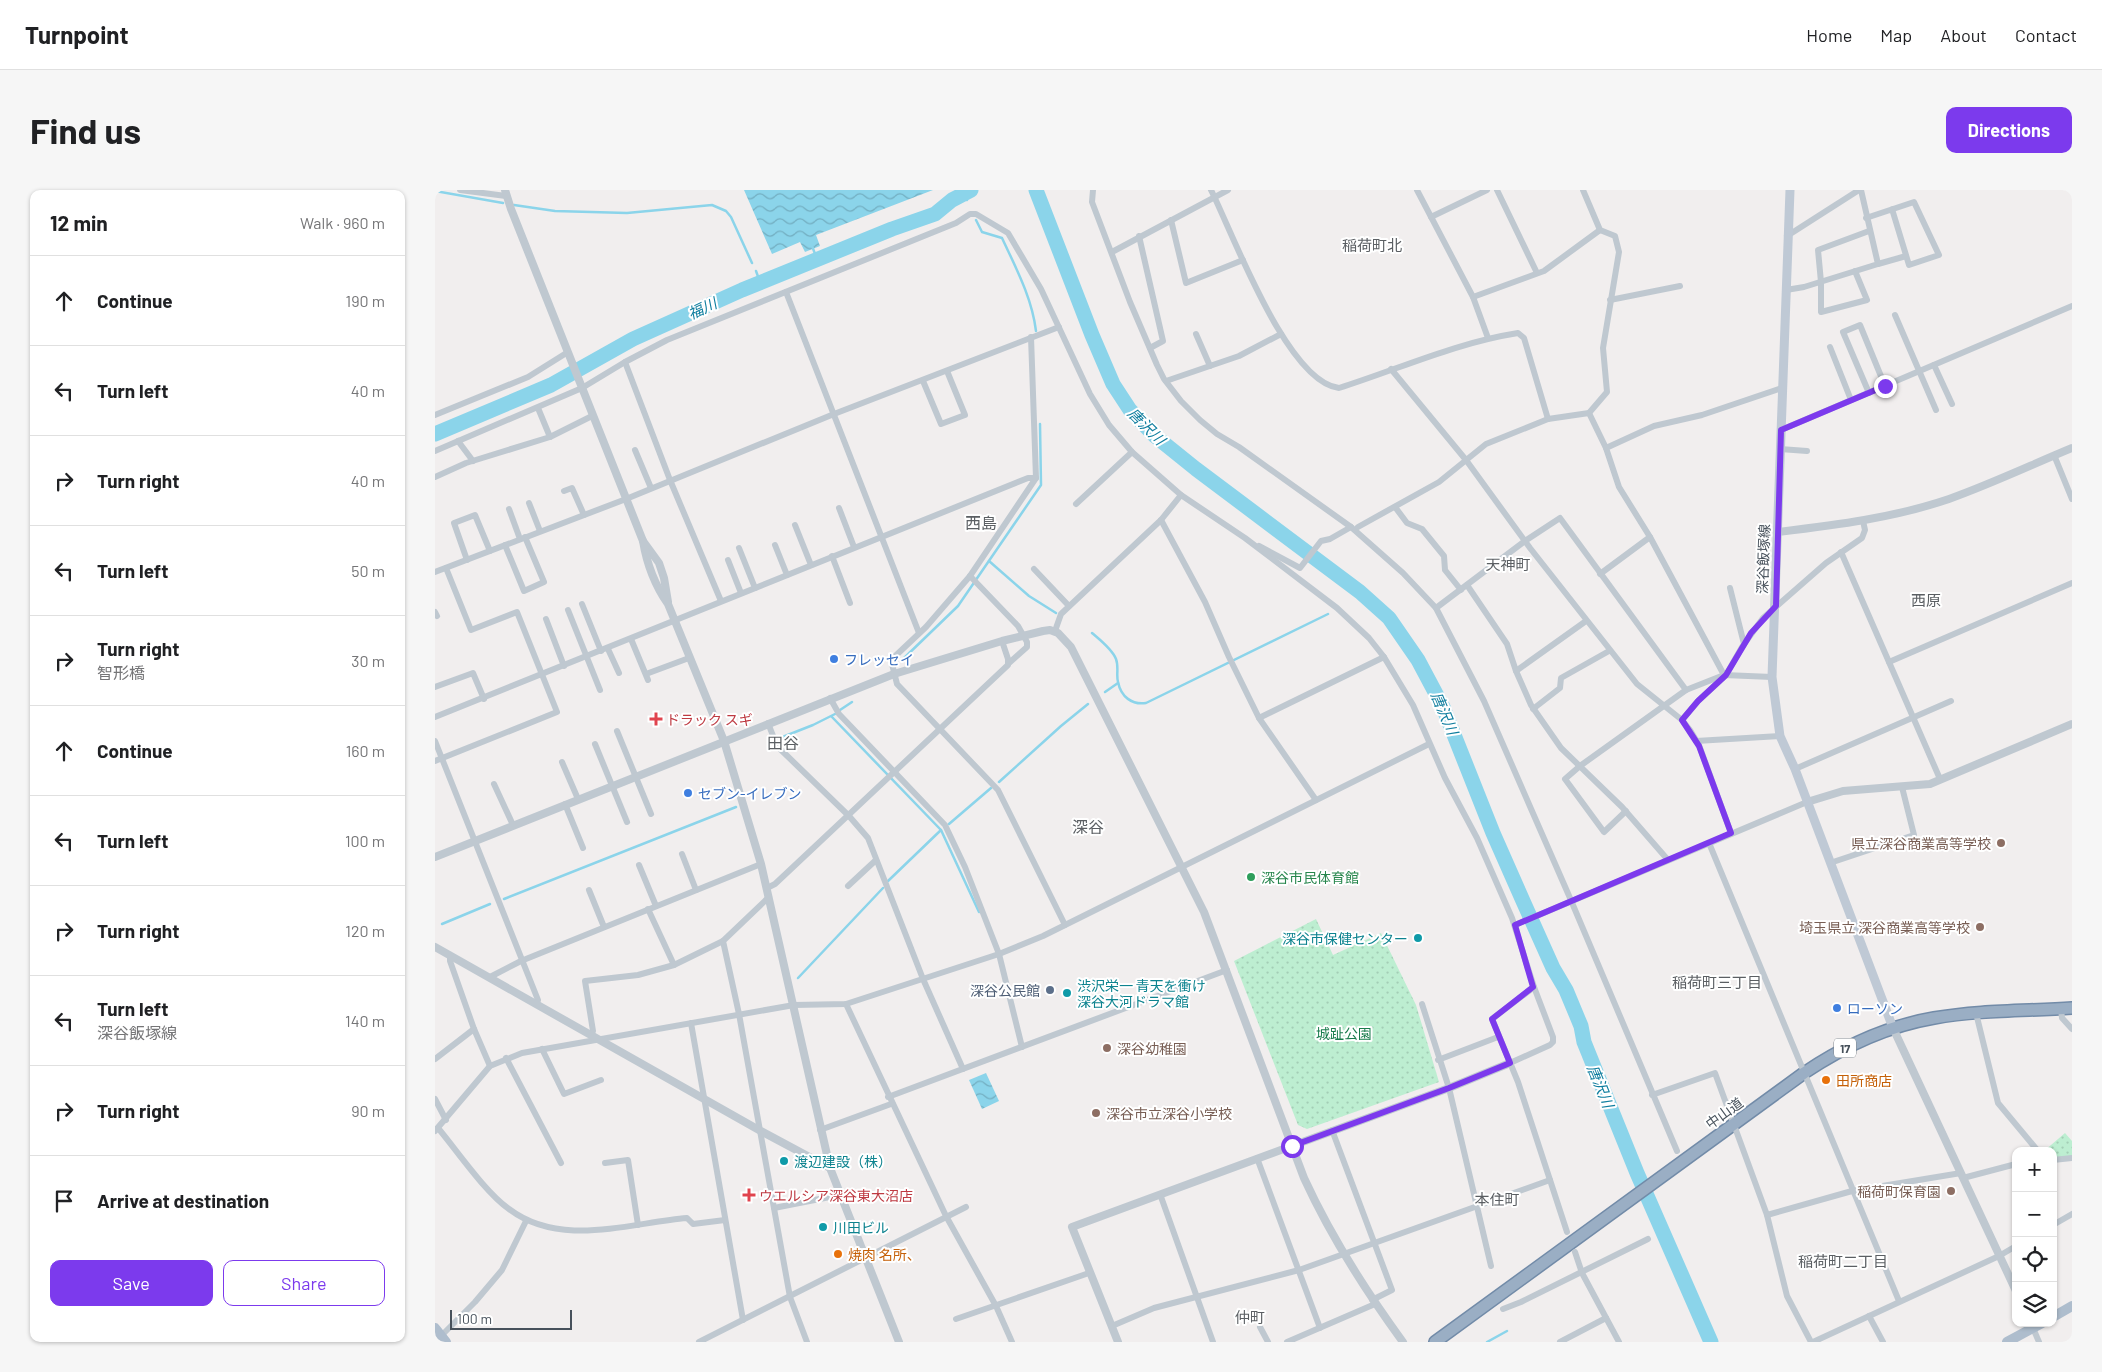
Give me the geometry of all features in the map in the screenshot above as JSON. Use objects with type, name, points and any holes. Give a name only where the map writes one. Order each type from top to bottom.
[{"type":"highway","name":"中山道","points":[[1435,1342],[1804,1073],[1847,1047],[1893,1028],[1935,1018],[1976,1013],[2067,1009]]},
{"type":"main road","name":"深谷飯塚線","points":[[1790,190],[1772,678],[1780,736],[1795,769],[1893,1028]]},
{"type":"main road","points":[[2057,1315],[2072,1306]]},
{"type":"main road","points":[[2007,1342],[2032,1327]]},
{"type":"street","points":[[460,190],[505,193],[643,541],[659,563],[664,578],[668,604],[724,741],[761,864],[830,1168],[899,1342]]},
{"type":"street","points":[[1093,190],[1092,202],[1130,302],[1165,381],[1199,420],[1217,434],[1239,447],[1354,527],[1403,573],[1436,608],[1484,701],[1572,901],[1677,1151]]},
{"type":"street","points":[[1112,252],[1171,220],[1213,193],[1228,190]]},
{"type":"street","points":[[1417,190],[1473,297],[1488,338]]},
{"type":"street","points":[[1431,217],[1487,190]]},
{"type":"street","points":[[1497,190],[1537,273]]},
{"type":"street","points":[[1245,538],[1300,568],[1321,541],[1331,539],[1395,507],[1439,482],[1486,444],[1547,419],[1589,412],[1607,392],[1603,348],[1619,252],[1615,236],[1600,230],[1583,190]]},
{"type":"street","points":[[1787,236],[1860,190],[1878,264]]},
{"type":"street","points":[[1213,193],[1267,311],[1281,334],[1316,377],[1333,387],[1339,388],[1432,354],[1488,338],[1517,333],[1524,338],[1547,419]]},
{"type":"street","points":[[1866,218],[1892,209],[1914,202],[1939,255],[1909,266],[1892,209]]},
{"type":"street","points":[[435,451],[538,408],[667,340],[956,223],[970,214],[976,214],[1008,233],[1041,289],[1098,408],[1109,426],[1132,452],[1181,495],[1245,538],[1354,622],[1384,657],[1413,705],[1445,778],[1477,838],[1517,925],[1533,987],[1553,1037],[1553,1042],[1510,1063],[1449,1088],[1072,1228],[1118,1342]]},
{"type":"street","points":[[1171,220],[1186,283],[1243,260]]},
{"type":"street","points":[[1473,297],[1544,271],[1600,230]]},
{"type":"street","points":[[1855,272],[1867,300],[1821,312],[1818,250],[1869,231]]},
{"type":"street","points":[[1139,236],[1163,340],[1150,348]]},
{"type":"street","points":[[1785,290],[1821,282],[1906,256]]},
{"type":"street","points":[[1610,300],[1680,286]]},
{"type":"street","points":[[786,292],[919,633]]},
{"type":"street","points":[[1781,430],[2072,306]]},
{"type":"street","points":[[1895,315],[1936,410]]},
{"type":"street","points":[[1869,393],[1843,332],[1860,325],[1885,386]]},
{"type":"street","points":[[435,572],[626,499],[834,414],[1059,327]]},
{"type":"street","points":[[1195,334],[1210,366]]},
{"type":"street","points":[[1165,381],[1239,356],[1281,334]]},
{"type":"street","points":[[1031,338],[1035,478],[970,576],[919,633],[891,660],[897,684],[998,790],[1065,925]]},
{"type":"street","points":[[1830,347],[1851,400]]},
{"type":"street","points":[[435,415],[528,377],[569,355]]},
{"type":"street","points":[[625,362],[670,480],[721,601]]},
{"type":"street","points":[[1934,365],[1952,404]]},
{"type":"street","points":[[1391,370],[1466,460],[1609,651],[1637,684],[1682,720],[1696,741],[1731,833]]},
{"type":"street","points":[[923,381],[941,424],[965,415],[947,371]]},
{"type":"street","points":[[1607,448],[1654,426],[1702,415],[1782,388]]},
{"type":"street","points":[[538,408],[550,437]]},
{"type":"street","points":[[1589,412],[1607,448],[1619,487],[1649,537],[1725,675]]},
{"type":"street","points":[[435,477],[473,461],[550,437],[592,416]]},
{"type":"street","points":[[459,441],[473,461]]},
{"type":"street","points":[[1778,532],[1863,521],[1949,498],[2072,448]]},
{"type":"street","points":[[1780,449],[1807,451]]},
{"type":"street","points":[[635,450],[651,488]]},
{"type":"street","points":[[1076,504],[1132,452]]},
{"type":"street","points":[[2054,455],[2072,499]]},
{"type":"street","points":[[435,717],[484,699],[881,536],[1028,478],[1035,478]]},
{"type":"street","points":[[564,491],[572,488],[583,515]]},
{"type":"street","points":[[1055,631],[1061,614],[1161,520],[1181,495]]},
{"type":"street","points":[[529,504],[540,531]]},
{"type":"street","points":[[1395,507],[1407,523],[1422,529],[1444,556],[1445,570],[1461,590]]},
{"type":"street","points":[[839,508],[854,547]]},
{"type":"street","points":[[505,545],[524,591],[544,582],[509,509]]},
{"type":"street","points":[[467,560],[454,523],[475,515],[490,551]]},
{"type":"street","points":[[1436,608],[1525,541],[1560,518],[1686,690]]},
{"type":"street","points":[[1161,520],[1205,602],[1259,718],[1316,800]]},
{"type":"street","points":[[1682,720],[1698,701],[1725,675],[1763,618],[1841,552],[1862,538],[1865,530],[1863,521]]},
{"type":"street","points":[[795,525],[811,565]]},
{"type":"street","points":[[1601,574],[1649,537]]},
{"type":"street","points":[[775,545],[787,575]]},
{"type":"street","points":[[739,548],[755,588]]},
{"type":"street","points":[[1841,552],[1940,779]]},
{"type":"street","points":[[832,556],[850,603]]},
{"type":"street","points":[[728,560],[741,593]]},
{"type":"street","points":[[435,762],[557,712],[517,612],[471,630],[446,568]]},
{"type":"street","points":[[1034,569],[1069,606]]},
{"type":"street","points":[[767,888],[775,884],[849,816],[1028,645],[1018,626],[970,576]]},
{"type":"street","points":[[1889,662],[2072,583]]},
{"type":"street","points":[[1467,585],[1507,644],[1516,671],[1533,709],[1561,748],[1626,812],[1668,860]]},
{"type":"street","points":[[1730,588],[1744,644]]},
{"type":"street","points":[[582,604],[604,650],[619,673]]},
{"type":"street","points":[[568,610],[600,690]]},
{"type":"street","points":[[547,619],[564,666]]},
{"type":"street","points":[[1516,671],[1586,621]]},
{"type":"street","points":[[435,857],[894,674],[1024,635],[1050,630],[1055,631],[1071,647],[1204,912],[1292,1146],[1319,1210],[1343,1255],[1373,1302],[1403,1342]]},
{"type":"street","points":[[631,639],[647,677],[689,658]]},
{"type":"street","points":[[1002,641],[1009,663]]},
{"type":"street","points":[[1533,709],[1560,688],[1561,678],[1609,651]]},
{"type":"street","points":[[1259,718],[1384,657]]},
{"type":"street","points":[[435,687],[473,673],[484,699]]},
{"type":"street","points":[[1626,812],[1604,832],[1565,779],[1580,766],[1686,690],[1725,675],[1772,678]]},
{"type":"street","points":[[830,698],[839,714],[945,825],[965,867],[999,954],[1022,1047]]},
{"type":"street","points":[[1795,769],[1914,719],[1951,701]]},
{"type":"street","points":[[768,723],[777,746],[849,816],[867,838],[923,979],[963,1069]]},
{"type":"street","points":[[1517,925],[1807,802],[1843,792],[1922,786],[2072,724]]},
{"type":"street","points":[[617,731],[651,814]]},
{"type":"street","points":[[1696,741],[1780,736]]},
{"type":"street","points":[[435,741],[538,1000],[537,1003]]},
{"type":"street","points":[[595,744],[627,822]]},
{"type":"street","points":[[725,1220],[693,1224],[687,1218],[610,1229],[561,1230],[526,1221],[507,1208],[437,1130],[490,1066],[506,1058],[595,1037],[691,1024],[793,1005],[846,1004],[999,954],[1028,943],[1065,925],[1429,744]]},
{"type":"street","points":[[561,762],[578,799]]},
{"type":"street","points":[[494,784],[513,825]]},
{"type":"street","points":[[1830,863],[1914,835],[1901,787]]},
{"type":"street","points":[[565,804],[583,848]]},
{"type":"street","points":[[1709,842],[1899,1301]]},
{"type":"street","points":[[682,854],[696,890]]},
{"type":"street","points":[[848,886],[876,860]]},
{"type":"street","points":[[490,977],[521,961],[761,864]]},
{"type":"street","points":[[639,866],[656,906]]},
{"type":"street","points":[[589,890],[604,927]]},
{"type":"street","points":[[595,1037],[585,981],[638,975],[674,965],[723,941],[769,897]]},
{"type":"street","points":[[648,910],[674,965]]},
{"type":"street","points":[[723,941],[739,1014],[790,1297],[807,1342]]},
{"type":"street","points":[[435,947],[759,1130],[830,1168]]},
{"type":"street","points":[[450,956],[450,962],[474,1029],[490,1066]]},
{"type":"street","points":[[820,1130],[963,1069],[1227,970]]},
{"type":"street","points":[[1533,987],[1492,1019],[1510,1063],[1567,1232]]},
{"type":"street","points":[[846,1004],[946,1216],[996,1306],[1012,1342]]},
{"type":"street","points":[[1422,1004],[1438,1060],[1449,1088],[1491,1266]]},
{"type":"street","points":[[2067,1009],[2062,1018],[2072,1030]]},
{"type":"street","points":[[1976,1013],[1998,1103],[2035,1147]]},
{"type":"street","points":[[691,1024],[743,1320]]},
{"type":"street","points":[[1893,1028],[2012,1283]]},
{"type":"street","points":[[435,1059],[474,1029]]},
{"type":"street","points":[[1438,1060],[1498,1037]]},
{"type":"street","points":[[543,1049],[546,1059],[564,1094],[601,1080]]},
{"type":"street","points":[[506,1058],[561,1163]]},
{"type":"street","points":[[1652,1095],[1715,1073],[1767,1215],[1787,1296],[1812,1342],[2012,1248]]},
{"type":"street","points":[[435,1099],[447,1120]]},
{"type":"street","points":[[1287,1342],[1373,1302],[1392,1290],[1332,1130]]},
{"type":"street","points":[[1257,1158],[1320,1328]]},
{"type":"street","points":[[2057,1160],[2072,1158]]},
{"type":"street","points":[[605,1162],[628,1160],[638,1225]]},
{"type":"street","points":[[1767,1215],[1852,1190],[1962,1175],[2012,1165]]},
{"type":"street","points":[[1112,1326],[1154,1308],[1195,1295],[1299,1270],[1550,1180]]},
{"type":"street","points":[[1160,1194],[1213,1342]]},
{"type":"street","points":[[774,1208],[840,1195]]},
{"type":"street","points":[[699,1342],[707,1340],[966,1207]]},
{"type":"street","points":[[2057,1223],[2072,1214]]},
{"type":"street","points":[[441,1336],[475,1302],[503,1270],[526,1221]]},
{"type":"street","points":[[1503,1308],[1521,1302],[1582,1273],[1648,1239]]},
{"type":"street","points":[[1575,1252],[1582,1273],[1619,1342]]},
{"type":"street","points":[[956,1319],[1089,1273]]},
{"type":"street","points":[[1869,1316],[1883,1342]]},
{"type":"street","points":[[1560,1342],[1606,1318]]},
{"type":"street","points":[[1260,1327],[1268,1342]]},
{"type":"street","points":[[2035,1327],[2039,1342]]},
{"type":"green space","name":"城趾公園","points":[[1316,919],[1333,955],[1381,933],[1416,1005],[1439,1082],[1307,1129],[1298,1125],[1234,961]]},
{"type":"green space","points":[[2065,1133],[2072,1141],[2072,1156],[2057,1158],[2057,1147],[2049,1147]]},
{"type":"water","points":[[744,190],[933,190],[816,235],[820,246],[805,252],[800,242],[772,254]]},
{"type":"water","points":[[986,1073],[999,1101],[982,1109],[969,1080]]},
{"type":"waterway","name":"福川","points":[[961,190],[967,200]]},
{"type":"waterway","name":"福川","points":[[435,434],[551,385],[633,339],[742,290],[892,229],[935,214],[952,200],[971,190]]},
{"type":"waterway","name":"唐沢川","points":[[1036,190],[1092,335],[1113,384],[1130,410],[1155,436],[1196,469],[1360,592],[1389,618],[1418,660],[1443,707],[1493,833],[1553,968],[1566,990],[1581,1026],[1584,1042],[1637,1173],[1711,1342]]},
{"type":"waterway","points":[[435,191],[503,203]]},
{"type":"waterway","points":[[514,205],[555,211],[627,213],[712,205],[726,211],[731,217],[752,263]]},
{"type":"waterway","points":[[976,220],[982,232],[1002,238],[1027,295],[1036,331]]},
{"type":"waterway","points":[[812,246],[817,259]]},
{"type":"waterway","points":[[756,271],[760,282]]},
{"type":"waterway","points":[[902,660],[958,606],[1041,485],[1040,424]]},
{"type":"waterway","points":[[989,561],[1029,596],[1056,613]]},
{"type":"waterway","points":[[1092,633],[1114,655],[1119,687],[1124,696],[1136,703],[1146,703],[1328,614]]},
{"type":"waterway","points":[[1105,692],[1118,683]]},
{"type":"waterway","points":[[840,710],[852,702]]},
{"type":"waterway","points":[[999,782],[1088,704]]},
{"type":"waterway","points":[[780,738],[835,714]]},
{"type":"waterway","points":[[832,717],[941,830],[979,912]]},
{"type":"waterway","points":[[949,824],[991,788]]},
{"type":"waterway","points":[[504,899],[736,807]]},
{"type":"waterway","points":[[888,881],[941,830]]},
{"type":"waterway","points":[[798,978],[883,888]]},
{"type":"waterway","points":[[442,924],[490,904]]},
{"type":"waterway","points":[[1487,1342],[1507,1331]]},
{"type":"place","name":"フレッセイ","points":[[834,659]]},
{"type":"place","name":"ドラック スギ","points":[[656,719]]},
{"type":"place","name":"セブン-イレブン","points":[[688,793]]},
{"type":"place","name":"県立深谷商業高等学校","points":[[2001,843]]},
{"type":"place","name":"深谷市民体育館","points":[[1251,877]]},
{"type":"place","name":"埼玉県立 深谷商業高等学校","points":[[1980,927]]},
{"type":"place","name":"深谷市保健センター","points":[[1418,938]]},
{"type":"place","name":"深谷公民館","points":[[1050,990]]},
{"type":"place","name":"渋沢栄一 青天を衝け 深谷大河ドラマ館","points":[[1067,993]]},
{"type":"place","name":"ローソン","points":[[1837,1008]]},
{"type":"place","name":"深谷幼稚園","points":[[1107,1048]]},
{"type":"place","name":"田所商店","points":[[1826,1080]]},
{"type":"place","name":"深谷市立深谷小学校","points":[[1096,1113]]},
{"type":"place","name":"渡辺建設（株）","points":[[784,1161]]},
{"type":"place","name":"稲荷町保育園","points":[[1951,1191]]},
{"type":"place","name":"ウエルシア深谷東大沼店","points":[[749,1195]]},
{"type":"place","name":"川田ビル","points":[[823,1227]]},
{"type":"place","name":"焼肉 名所、","points":[[838,1254]]},
{"type":"district","name":"稲荷町北","points":[[1372,245]]},
{"type":"district","name":"西島","points":[[981,522]]},
{"type":"district","name":"天神町","points":[[1508,564]]},
{"type":"district","name":"西原","points":[[1926,600]]},
{"type":"district","name":"田谷","points":[[783,742]]},
{"type":"district","name":"深谷","points":[[1088,826]]},
{"type":"district","name":"稲荷町三丁目","points":[[1717,982]]},
{"type":"district","name":"本住町","points":[[1497,1199]]},
{"type":"district","name":"稲荷町二丁目","points":[[1843,1261]]},
{"type":"district","name":"仲町","points":[[1250,1317]]},
{"type":"route","points":[[1292,1146],[1449,1088],[1510,1063],[1492,1019],[1533,987],[1515,925],[1731,833],[1699,746],[1682,720],[1698,701],[1726,675],[1751,633],[1776,606],[1781,430],[1885,386]]}]
